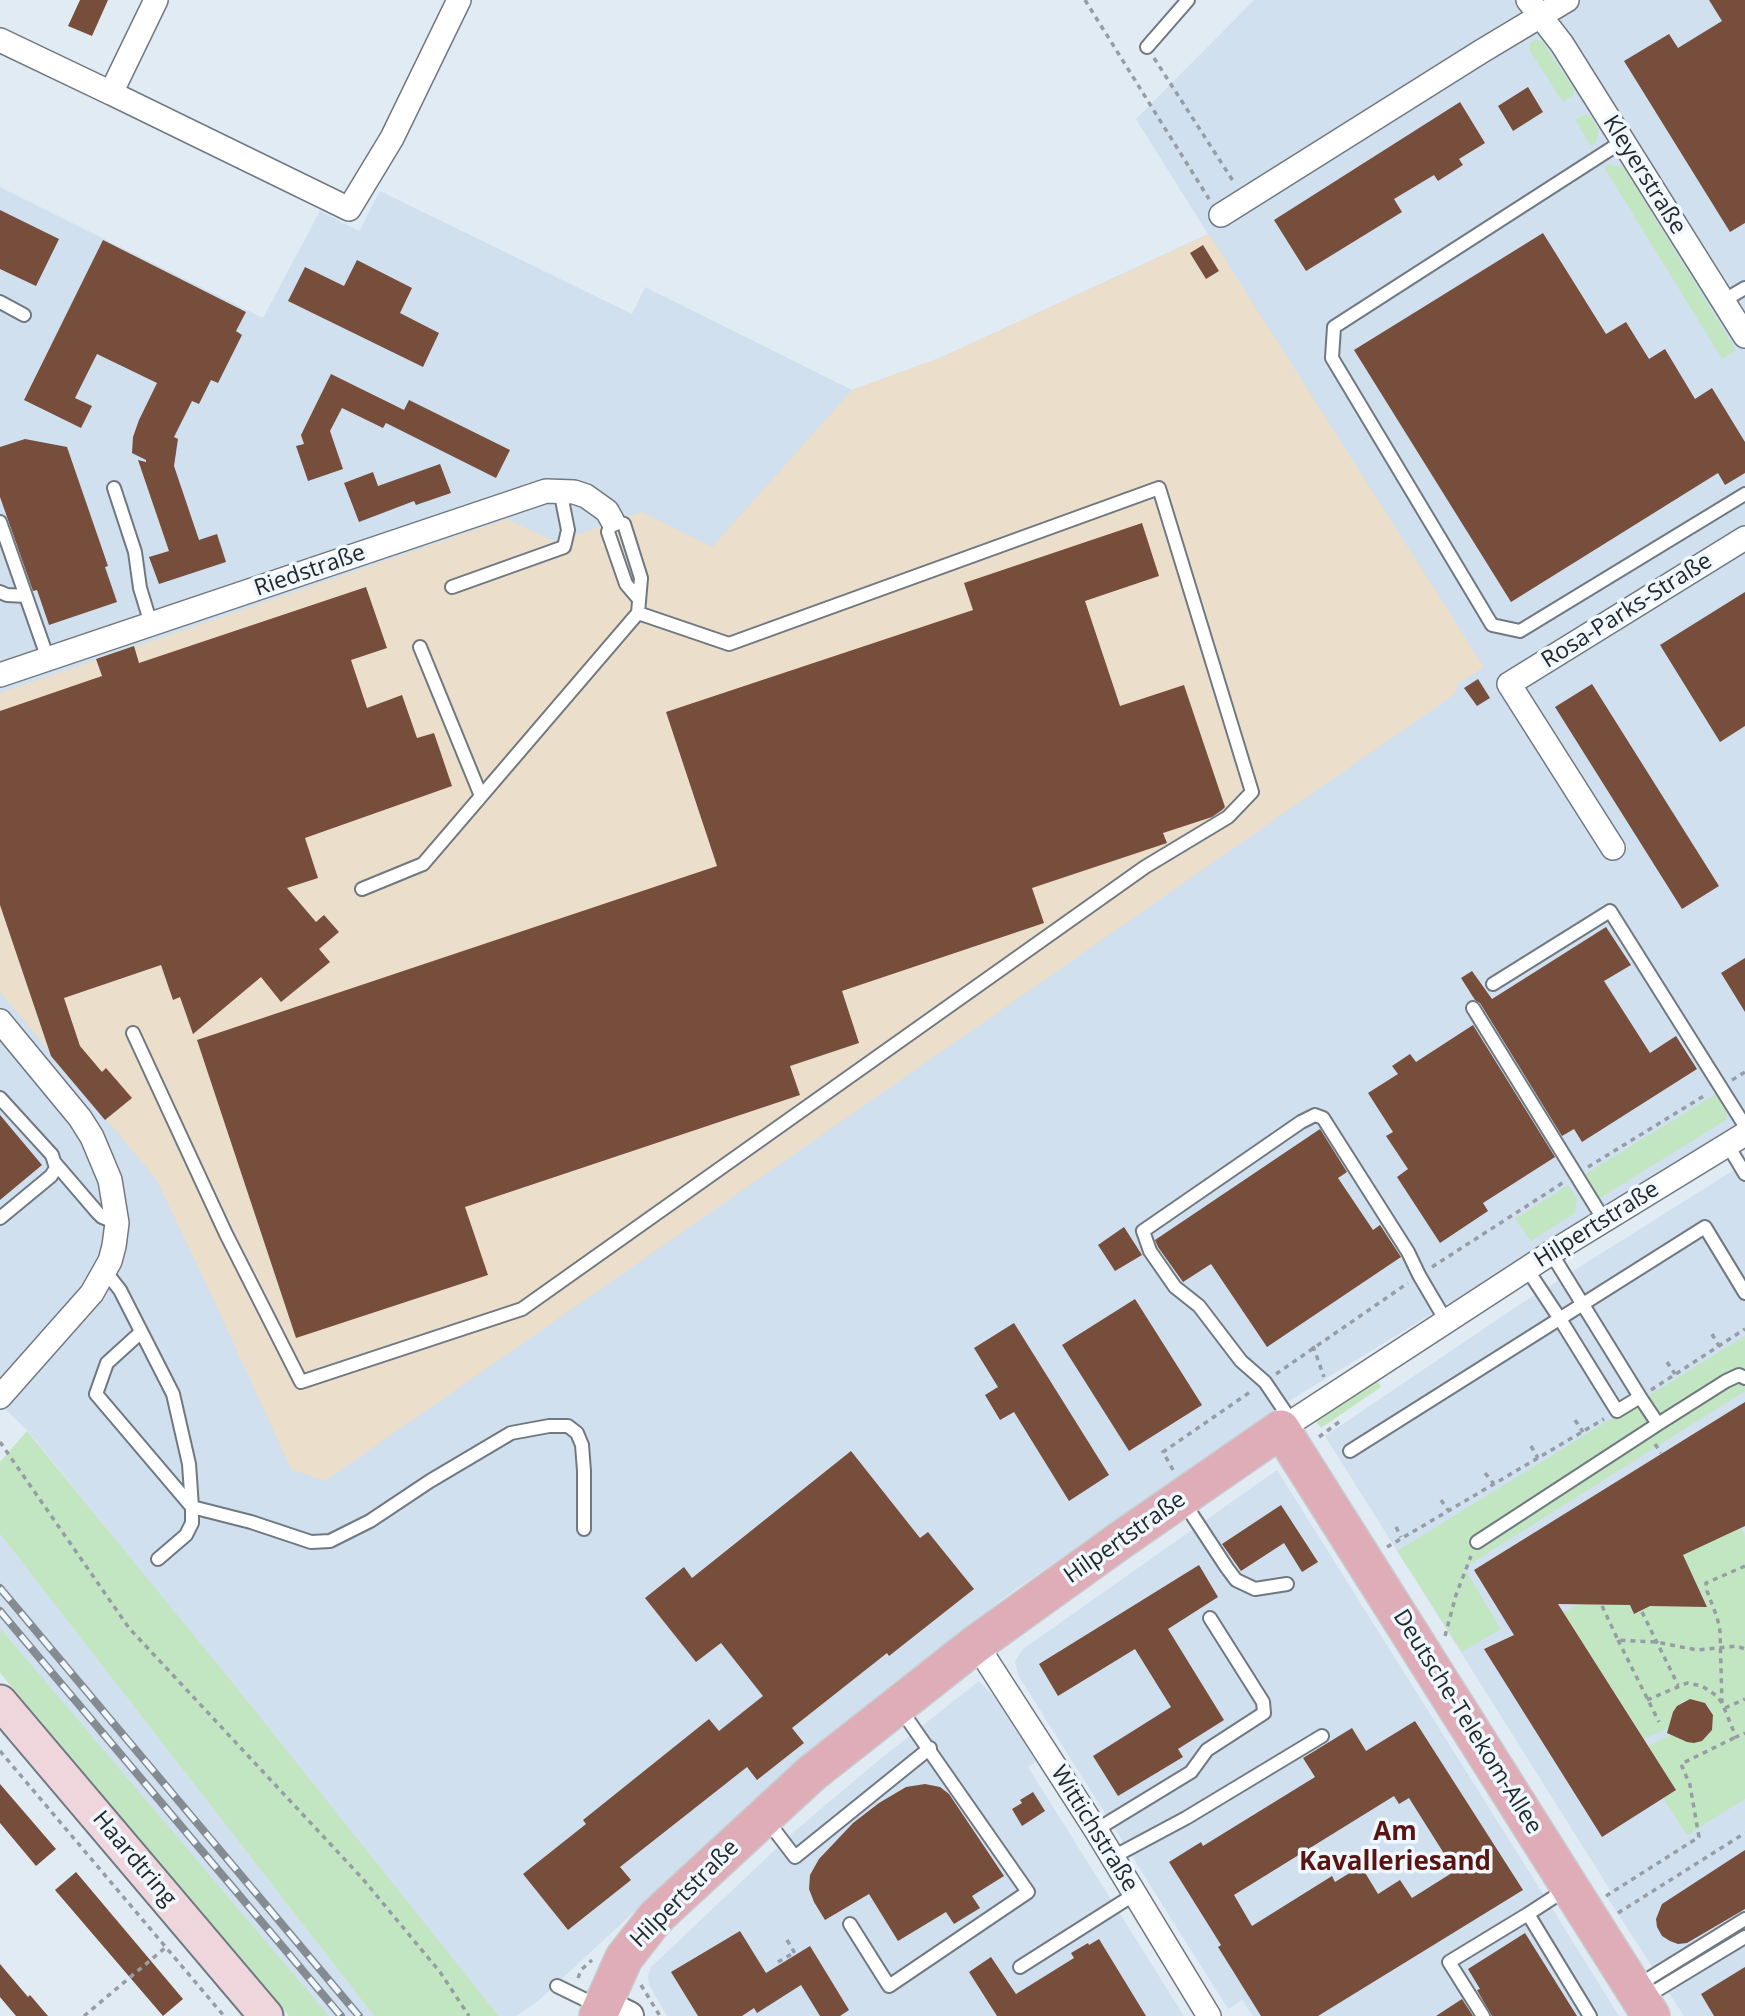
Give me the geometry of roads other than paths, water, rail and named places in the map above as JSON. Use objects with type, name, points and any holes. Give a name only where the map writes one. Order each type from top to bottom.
[{"type":"main road","name":"Hilpertstraße","points":[[614,2008],[624,1958],[656,1917],[811,1773],[1179,1487],[1296,1431]]},
{"type":"main road","name":"Deutsche-Telekom-Allee","points":[[1296,1431],[1589,1904],[1642,2001]]},
{"type":"main road","name":"Haardtring","points":[[0,1702],[266,2016]]},
{"type":"main road","name":"Haardtring","points":[[0,1731],[242,2016]]},
{"type":"street","points":[[111,93],[156,0]]},
{"type":"street","points":[[0,40],[349,209],[392,138],[460,0]]},
{"type":"street","points":[[1221,215],[1534,8],[1567,0]]},
{"type":"street","name":"Kleyerstraße","points":[[1534,8],[1562,44],[1745,336]]},
{"type":"street","name":"Riedstraße","points":[[0,674],[532,495],[560,490],[574,492],[586,496],[607,511],[612,520]]},
{"type":"street","name":"Rosa-Parks-Straße","points":[[1613,848],[1509,684],[1745,538]]},
{"type":"street","points":[[0,1021],[92,1136],[110,1180],[115,1234],[105,1271],[86,1300],[0,1397]]},
{"type":"street","name":"Hilpertstraße","points":[[1296,1431],[1446,1321],[1736,1139]]},
{"type":"street","name":"Wittichstraße","points":[[976,1644],[1097,1829],[1209,2016]]},
{"type":"lane","points":[[1147,47],[1188,0]]},
{"type":"lane","points":[[1623,141],[1334,327],[1332,358],[1492,625],[1520,631],[1745,494]]},
{"type":"lane","points":[[1723,301],[1745,288]]},
{"type":"lane","points":[[0,302],[24,315]]},
{"type":"lane","points":[[114,488],[135,552],[140,588],[151,624]]},
{"type":"lane","points":[[133,1033],[226,1234],[302,1382],[522,1309],[1145,867],[1228,817],[1252,792],[1159,488],[729,644],[638,613]]},
{"type":"lane","points":[[452,587],[564,547],[568,530],[560,490]]},
{"type":"lane","points":[[362,889],[423,864],[638,613],[638,598],[626,584],[608,532],[612,520]]},
{"type":"lane","points":[[1,529],[48,659]]},
{"type":"lane","points":[[0,592],[7,596],[26,596]]},
{"type":"lane","points":[[420,647],[481,796]]},
{"type":"lane","points":[[1493,984],[1610,911],[1745,1126]]},
{"type":"lane","points":[[1473,1008],[1604,1220]]},
{"type":"lane","points":[[0,1098],[51,1154],[55,1163],[115,1234]]},
{"type":"lane","points":[[1296,1431],[1265,1382],[1241,1361],[1199,1306],[1175,1287],[1150,1251],[1143,1231],[1290,1129],[1315,1115],[1323,1118],[1338,1140],[1408,1252],[1446,1321]]},
{"type":"lane","name":"Hilpertstraße","points":[[1736,1139],[1745,1174]]},
{"type":"lane","points":[[0,1218],[55,1172],[55,1163]]},
{"type":"lane","points":[[1350,1451],[1705,1227],[1745,1293]]},
{"type":"lane","points":[[1551,1253],[1658,1424]]},
{"type":"lane","points":[[1527,1269],[1617,1411],[1640,1396]]},
{"type":"lane","points":[[105,1271],[116,1282],[173,1394],[189,1464],[192,1523],[186,1535],[158,1559]]},
{"type":"lane","points":[[140,1333],[107,1363],[96,1394],[192,1507],[251,1522],[310,1542],[330,1541],[370,1521],[430,1481],[511,1433],[549,1426],[568,1426],[577,1433],[582,1445],[584,1529]]},
{"type":"lane","points":[[1477,1542],[1726,1381],[1739,1376],[1745,1378]]},
{"type":"lane","points":[[1179,1487],[1193,1518],[1236,1580],[1255,1589],[1287,1584]]},
{"type":"lane","points":[[1097,1829],[1191,1772],[1207,1750],[1264,1713],[1263,1702],[1210,1618]]},
{"type":"lane","points":[[850,1924],[889,1986],[1028,1892],[897,1704]]},
{"type":"lane","points":[[1114,1857],[1322,1736]]},
{"type":"lane","points":[[763,1816],[795,1857],[930,1748]]},
{"type":"lane","points":[[1020,1967],[1135,1894]]},
{"type":"lane","points":[[1483,2016],[1449,1962],[1528,1914],[1589,1904]]},
{"type":"lane","points":[[1528,1914],[1590,2016]]},
{"type":"lane","points":[[1642,2001],[1745,1919]]},
{"type":"lane","points":[[1642,2001],[1745,1937]]},
{"type":"lane","points":[[557,1986],[614,2008]]},
{"type":"railway","points":[[0,1588],[359,2016]]},
{"type":"railway","points":[[0,1611],[341,2016]]},
{"type":"district","name":"Am Kavalleriesand","points":[[1395,1848]]}]
